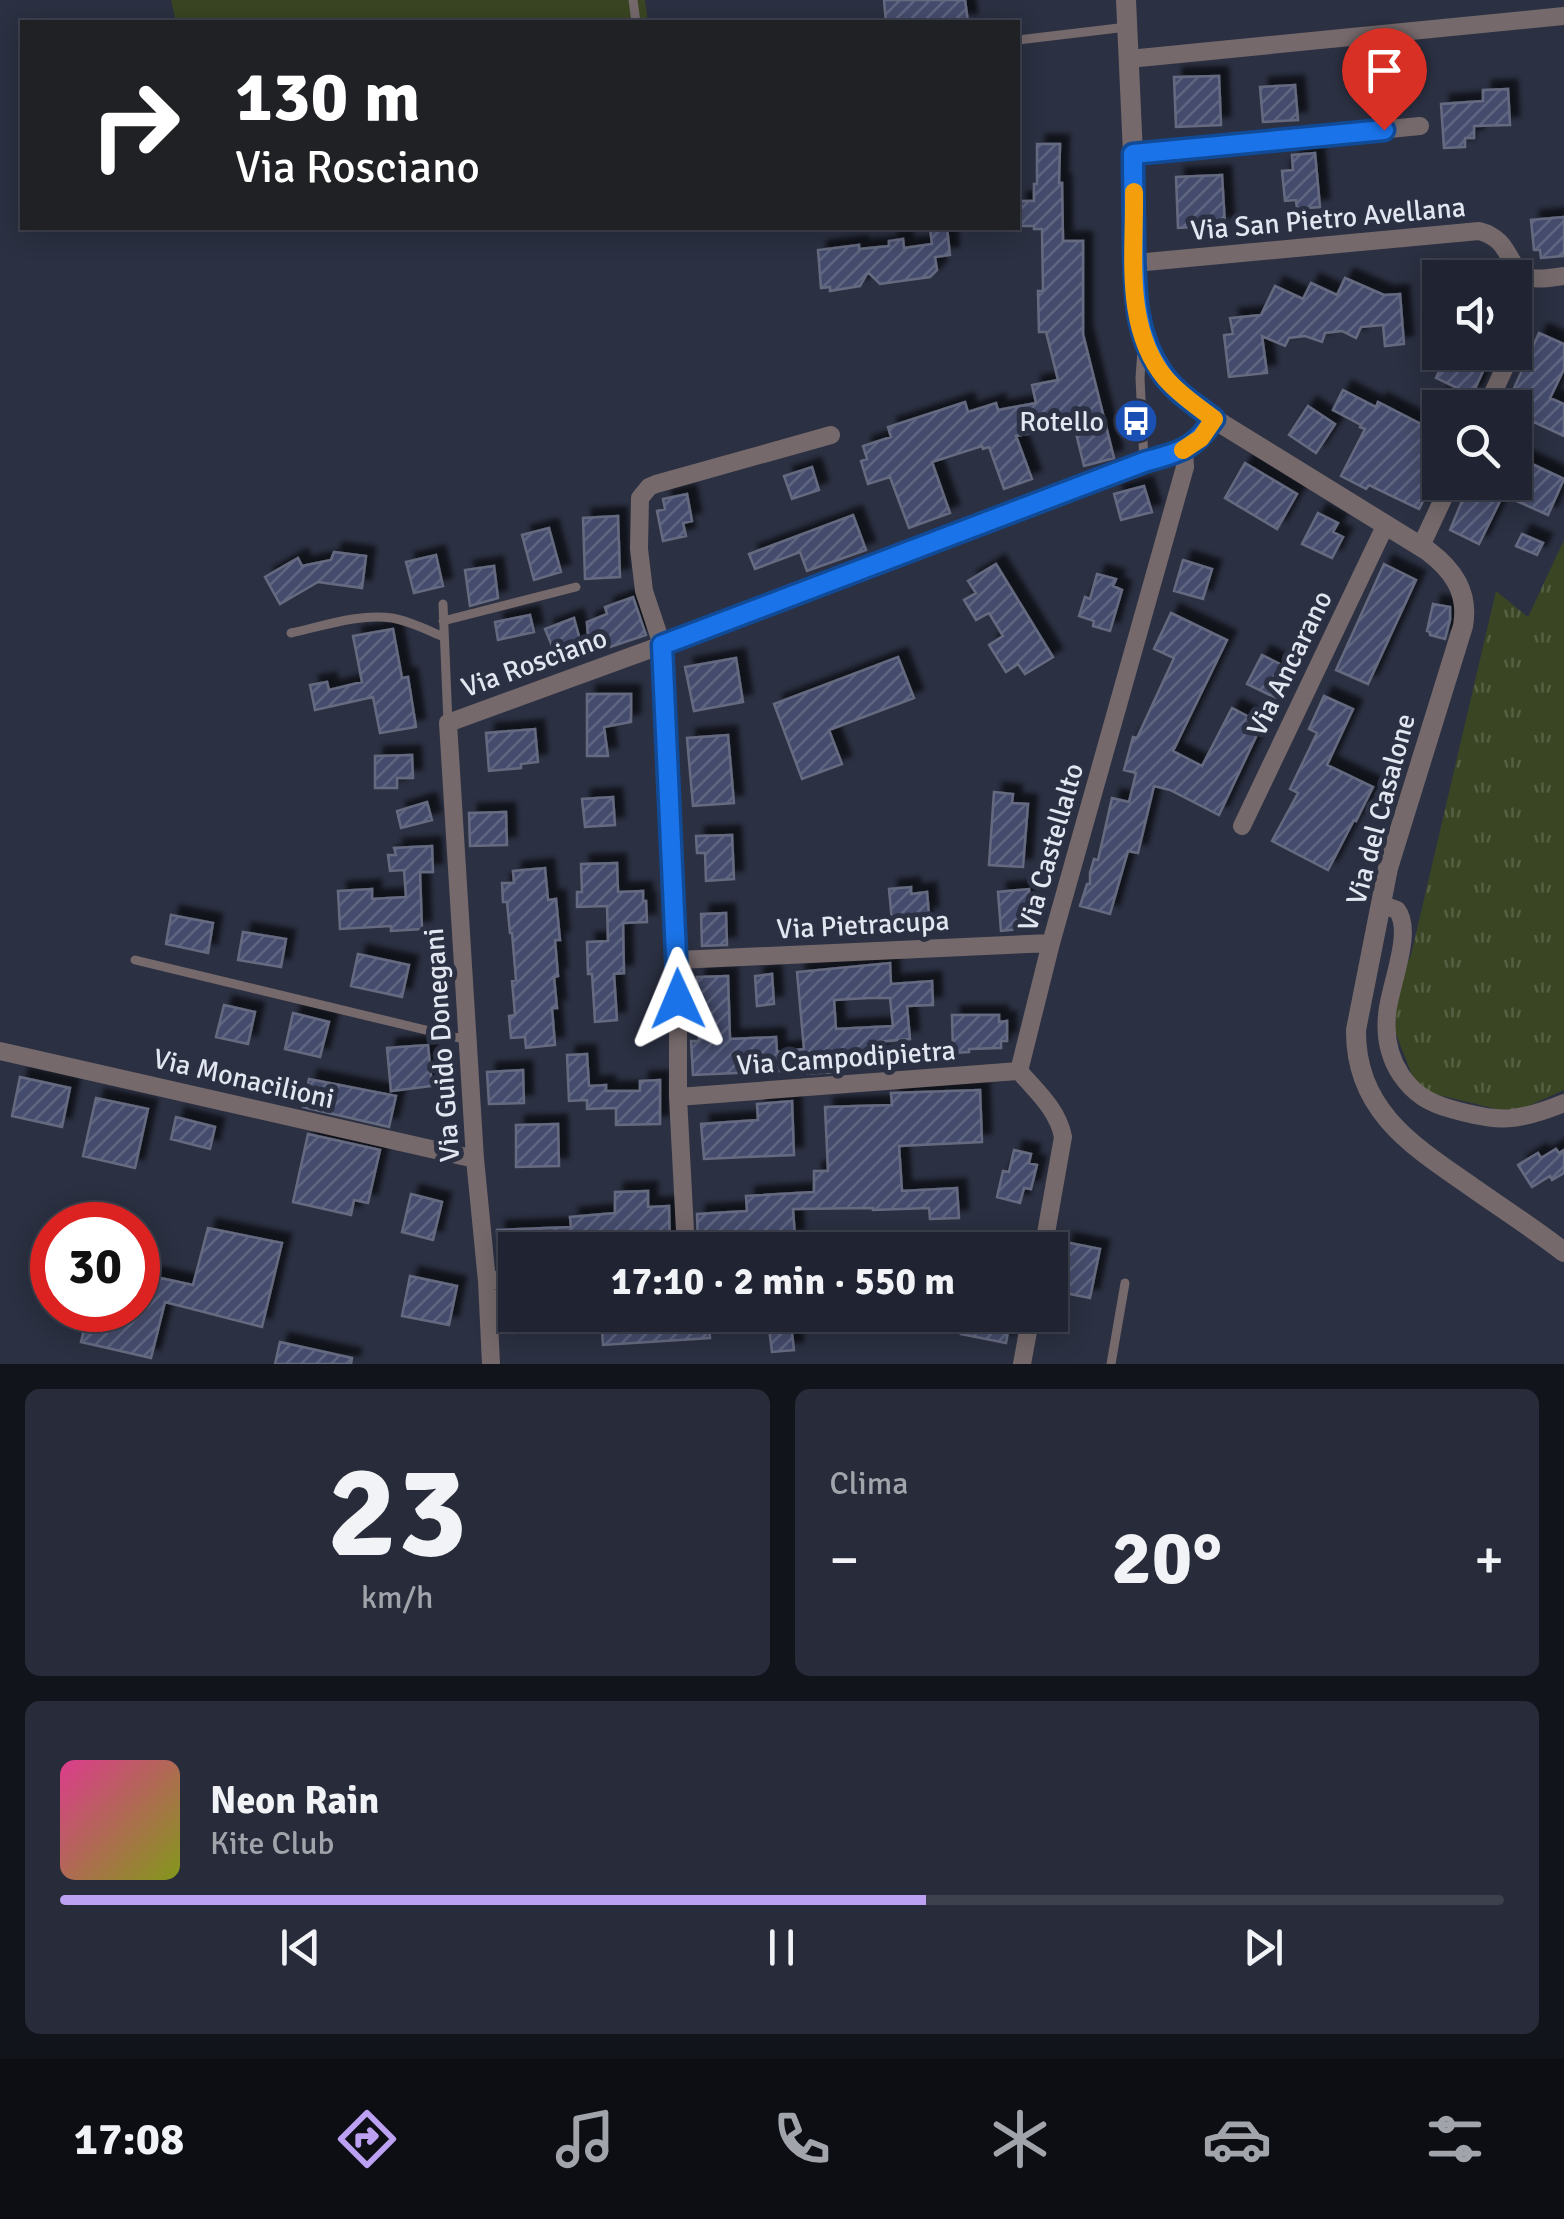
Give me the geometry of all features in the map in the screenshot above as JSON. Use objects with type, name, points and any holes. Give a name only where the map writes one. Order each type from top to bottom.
[{"type":"street","name":"Via del Casalone","points":[[1126,0],[1136,306],[1151,354],[1177,390],[1214,419],[1421,546],[1445,565],[1464,597],[1464,619],[1396,837],[1380,904],[1356,1030],[1359,1062],[1370,1093],[1388,1121],[1416,1148],[1564,1252]]},
{"type":"street","points":[[1129,58],[1564,16]]},
{"type":"street","points":[[1133,154],[1420,126]]},
{"type":"street","name":"Via San Pietro Avellana","points":[[1135,263],[1479,231],[1502,243],[1515,267],[1526,276],[1564,276]]},
{"type":"street","points":[[1184,450],[1201,438],[1214,419]]},
{"type":"street","points":[[685,1232],[678,1097],[678,960],[662,645],[639,567],[639,506],[644,492],[656,484],[831,436]]},
{"type":"street","name":"Via Rosciano","points":[[448,723],[1184,450]]},
{"type":"street","name":"Via Castellalto","points":[[1020,1071],[1185,467],[1184,450]]},
{"type":"street","points":[[1421,546],[1443,500]]},
{"type":"street","name":"Via Ancarano","points":[[1242,826],[1386,524]]},
{"type":"street","name":"Via Guido Donegani","points":[[448,723],[492,1364]]},
{"type":"street","points":[[1380,904],[1397,910],[1404,921],[1386,1030],[1392,1058],[1410,1088],[1441,1106],[1498,1119],[1529,1116],[1564,1103]]},
{"type":"street","name":"Via Pietracupa","points":[[678,960],[1052,943]]},
{"type":"street","name":"Via Monacilioni","points":[[0,1051],[475,1159]]},
{"type":"street","points":[[1020,1071],[1051,1108],[1063,1137],[1046,1232]]},
{"type":"street","name":"Via Campodipietra","points":[[678,1097],[1020,1071]]},
{"type":"street","points":[[487,1280],[498,1279]]},
{"type":"street","points":[[1022,1364],[1028,1332]]},
{"type":"lane","points":[[1020,40],[1127,27]]},
{"type":"lane","points":[[1144,336],[1140,378],[1144,462]]},
{"type":"lane","points":[[444,621],[576,588]]},
{"type":"lane","points":[[442,604],[448,723]]},
{"type":"lane","points":[[291,633],[378,616],[409,622],[444,637]]},
{"type":"lane","points":[[134,960],[468,1040]]},
{"type":"lane","points":[[1110,1364],[1126,1283]]},
{"type":"green space","points":[[171,0],[645,0],[648,20],[176,20]]},
{"type":"green space","points":[[1564,540],[1564,1090],[1513,1113],[1418,1090],[1387,1011],[1411,955],[1496,591],[1528,617]]},
{"type":"building","points":[[884,0],[965,0],[968,20],[886,20]]},
{"type":"building","points":[[1219,76],[1221,125],[1176,127],[1174,77]]},
{"type":"building","points":[[1295,85],[1298,120],[1263,122],[1260,87]]},
{"type":"building","points":[[1508,89],[1510,125],[1474,126],[1474,138],[1465,138],[1465,147],[1444,148],[1441,104],[1483,101],[1483,90]]},
{"type":"building","points":[[1037,144],[1060,144],[1063,241],[1083,241],[1083,334],[1114,458],[1084,466],[1074,425],[1016,436],[1032,479],[1004,489],[989,447],[932,462],[950,513],[909,528],[890,477],[868,484],[861,461],[867,459],[863,446],[891,437],[888,427],[965,402],[968,412],[996,403],[998,410],[1036,403],[1032,385],[1058,380],[1046,332],[1039,332],[1042,229],[1020,226],[1020,201],[1034,201]]},
{"type":"building","points":[[1315,153],[1320,207],[1297,209],[1296,200],[1285,201],[1282,171],[1293,170],[1292,155]]},
{"type":"building","points":[[1222,175],[1225,225],[1178,228],[1176,177]]},
{"type":"building","points":[[1564,217],[1564,256],[1541,258],[1540,250],[1534,250],[1531,220]]},
{"type":"building","points":[[930,230],[947,230],[950,255],[935,257],[937,270],[930,277],[880,284],[868,272],[860,286],[830,291],[830,287],[821,288],[818,250],[889,246],[889,241],[903,239],[904,248],[932,244]]},
{"type":"building","points":[[1345,278],[1384,295],[1400,294],[1404,344],[1385,346],[1383,325],[1361,327],[1356,338],[1342,331],[1325,333],[1322,342],[1305,336],[1289,338],[1285,346],[1262,336],[1267,373],[1229,377],[1224,335],[1233,334],[1230,318],[1261,315],[1275,286],[1303,299],[1311,283],[1337,295]]},
{"type":"building","points":[[1539,333],[1564,344],[1564,369],[1550,398],[1564,404],[1564,436],[1534,422],[1532,426],[1532,390],[1513,390],[1522,370],[1532,370],[1532,348]]},
{"type":"building","points":[[1440,370],[1484,370],[1474,390],[1461,390],[1436,378]]},
{"type":"building","points":[[1343,390],[1422,424],[1423,500],[1419,509],[1341,476],[1365,429],[1333,410]]},
{"type":"building","points":[[1308,406],[1335,424],[1316,453],[1289,435]]},
{"type":"building","points":[[1245,463],[1297,494],[1277,529],[1225,498]]},
{"type":"building","points":[[1532,464],[1564,479],[1548,515],[1514,500],[1532,500]]},
{"type":"building","points":[[812,467],[819,490],[792,499],[784,476]]},
{"type":"building","points":[[1144,486],[1152,512],[1121,520],[1114,494]]},
{"type":"building","points":[[687,494],[692,521],[683,523],[686,536],[663,541],[657,511],[665,509],[663,499]]},
{"type":"building","points":[[1462,500],[1501,500],[1479,544],[1450,530]]},
{"type":"building","points":[[1318,513],[1338,523],[1333,532],[1343,537],[1332,558],[1302,544]]},
{"type":"building","points":[[853,515],[866,550],[807,571],[800,552],[755,569],[749,554]]},
{"type":"building","points":[[618,516],[620,577],[585,579],[583,518]]},
{"type":"building","points":[[549,528],[561,572],[534,580],[522,535]]},
{"type":"building","points":[[1522,534],[1543,543],[1537,555],[1516,546]]},
{"type":"building","points":[[334,552],[366,556],[362,588],[318,582],[280,604],[265,577],[298,558],[302,566],[331,560]]},
{"type":"building","points":[[436,555],[443,586],[414,593],[406,562]]},
{"type":"building","points":[[1183,560],[1212,569],[1203,599],[1174,591]]},
{"type":"building","points":[[996,564],[1053,657],[1025,674],[1018,664],[1006,672],[989,645],[1003,636],[989,613],[976,620],[964,600],[976,593],[968,581]]},
{"type":"building","points":[[1384,564],[1416,580],[1368,684],[1336,670]]},
{"type":"building","points":[[494,566],[498,598],[470,606],[465,570]]},
{"type":"building","points":[[1097,574],[1116,579],[1113,586],[1122,590],[1110,631],[1079,616],[1085,597],[1090,599]]},
{"type":"building","points":[[633,597],[646,635],[589,654],[587,622],[607,614],[605,607]]},
{"type":"building","points":[[1433,604],[1450,607],[1445,639],[1427,631]]},
{"type":"building","points":[[1171,613],[1227,640],[1173,751],[1202,766],[1232,708],[1262,724],[1219,815],[1154,786],[1138,853],[1128,851],[1110,914],[1080,906],[1090,884],[1094,859],[1098,860],[1112,798],[1129,802],[1136,773],[1124,770],[1133,737],[1137,738],[1174,658],[1154,649]]},
{"type":"building","points":[[530,615],[534,632],[498,640],[495,622]]},
{"type":"building","points":[[574,618],[584,655],[560,665],[545,629]]},
{"type":"building","points":[[393,629],[402,678],[408,677],[416,727],[380,733],[373,697],[315,710],[310,685],[327,682],[329,690],[362,682],[353,636]]},
{"type":"building","points":[[1262,655],[1290,669],[1276,698],[1247,684]]},
{"type":"building","points":[[898,657],[914,698],[829,730],[842,764],[802,779],[774,704]]},
{"type":"building","points":[[736,658],[743,702],[694,711],[685,667]]},
{"type":"building","points":[[587,694],[631,694],[631,722],[604,727],[608,756],[587,756]]},
{"type":"building","points":[[1324,696],[1353,709],[1327,765],[1373,787],[1328,870],[1272,841],[1298,793],[1290,789],[1317,733],[1309,729]]},
{"type":"building","points":[[535,729],[538,762],[489,771],[486,733]]},
{"type":"building","points":[[728,735],[734,803],[693,806],[687,738]]},
{"type":"building","points":[[412,755],[413,778],[397,778],[397,788],[375,788],[375,756]]},
{"type":"building","points":[[994,792],[1013,794],[1012,803],[1028,804],[1023,867],[989,865]]},
{"type":"building","points":[[613,797],[615,825],[585,827],[582,799]]},
{"type":"building","points":[[427,802],[432,820],[401,828],[397,811]]},
{"type":"building","points":[[506,812],[507,845],[470,846],[469,813]]},
{"type":"building","points":[[732,835],[734,879],[706,881],[705,853],[697,853],[696,836]]},
{"type":"building","points":[[432,846],[433,872],[420,872],[422,929],[340,929],[338,891],[372,889],[372,899],[406,897],[404,870],[390,871],[388,855],[396,855],[394,848]]},
{"type":"building","points":[[617,863],[618,892],[643,891],[647,922],[623,923],[624,973],[614,974],[617,1020],[595,1022],[587,942],[608,941],[607,906],[577,907],[577,892],[582,892],[581,864]]},
{"type":"building","points":[[545,868],[548,900],[556,899],[560,940],[555,940],[555,1045],[526,1048],[525,1037],[511,1038],[509,1016],[515,1015],[512,981],[516,980],[502,883],[514,883],[513,871]]},
{"type":"building","points":[[911,887],[911,894],[927,892],[929,915],[922,915],[924,929],[893,932],[889,889]]},
{"type":"building","points":[[1029,889],[1032,928],[1001,931],[998,892]]},
{"type":"building","points":[[726,913],[727,945],[702,946],[701,914]]},
{"type":"building","points":[[171,915],[213,923],[208,953],[166,944]]},
{"type":"building","points":[[243,932],[286,939],[281,967],[238,960]]},
{"type":"building","points":[[358,954],[409,965],[402,997],[351,986]]},
{"type":"building","points":[[890,963],[891,984],[932,981],[933,1005],[907,1006],[910,1039],[877,1042],[879,1063],[836,1066],[837,1072],[693,1075],[691,1041],[699,1041],[697,977],[728,976],[730,1039],[776,1037],[777,1052],[804,1049],[797,972]],"holes":[[[890,998],[893,1026],[836,1029],[834,1000]]]},
{"type":"building","points":[[772,974],[774,1004],[757,1006],[755,976]]},
{"type":"building","points":[[224,1005],[255,1012],[248,1044],[216,1037]]},
{"type":"building","points":[[293,1013],[329,1022],[320,1057],[285,1049]]},
{"type":"building","points":[[952,1015],[999,1015],[999,1022],[1007,1021],[1007,1041],[1001,1041],[1001,1048],[953,1053]]},
{"type":"building","points":[[428,1045],[432,1086],[391,1091],[387,1048]]},
{"type":"building","points":[[587,1054],[589,1086],[606,1085],[606,1091],[640,1091],[640,1081],[660,1080],[660,1124],[616,1125],[616,1108],[587,1109],[587,1100],[569,1101],[567,1055]]},
{"type":"building","points":[[523,1070],[524,1103],[489,1104],[487,1072]]},
{"type":"building","points":[[20,1077],[70,1088],[62,1127],[12,1116]]},
{"type":"building","points":[[309,1079],[396,1096],[389,1127],[303,1107]]},
{"type":"building","points":[[980,1090],[982,1142],[899,1146],[902,1191],[957,1188],[959,1218],[930,1219],[929,1208],[793,1209],[795,1232],[698,1232],[697,1214],[747,1211],[746,1196],[814,1192],[814,1171],[828,1171],[825,1107],[892,1105],[891,1093]]},
{"type":"building","points":[[96,1098],[148,1109],[135,1168],[83,1156]]},
{"type":"building","points":[[792,1101],[794,1155],[704,1159],[701,1124],[758,1120],[757,1104]]},
{"type":"building","points":[[176,1117],[215,1127],[210,1149],[171,1139]]},
{"type":"building","points":[[558,1124],[559,1166],[516,1167],[516,1125]]},
{"type":"building","points":[[308,1134],[380,1150],[368,1203],[354,1200],[351,1215],[293,1202]]},
{"type":"building","points":[[1556,1149],[1559,1153],[1564,1150],[1564,1173],[1532,1187],[1518,1165],[1538,1153],[1541,1158]]},
{"type":"building","points":[[1014,1150],[1031,1154],[1029,1163],[1037,1165],[1031,1189],[1024,1188],[1020,1203],[997,1197],[1003,1171],[1009,1172]]},
{"type":"building","points":[[648,1191],[648,1207],[669,1206],[670,1232],[498,1232],[498,1266],[497,1230],[571,1227],[570,1217],[615,1213],[615,1192]]},
{"type":"building","points":[[411,1194],[442,1202],[433,1240],[402,1232]]},
{"type":"building","points":[[208,1228],[282,1243],[262,1327],[165,1302],[160,1322],[160,1278],[193,1285]]},
{"type":"building","points":[[1068,1243],[1100,1249],[1090,1298],[1068,1294]]},
{"type":"building","points":[[410,1276],[457,1286],[449,1325],[402,1316]]},
{"type":"building","points":[[84,1332],[158,1332],[151,1358],[81,1342]]},
{"type":"building","points":[[602,1332],[709,1332],[710,1338],[603,1345]]},
{"type":"building","points":[[770,1332],[792,1332],[794,1350],[772,1352]]},
{"type":"building","points":[[961,1332],[1008,1332],[1006,1343]]},
{"type":"building","points":[[280,1342],[352,1358],[351,1364],[275,1364]]},
{"type":"slow traffic","points":[[1134,192],[1135,296],[1144,336],[1164,376],[1214,419],[1201,438],[1183,450]]},
{"type":"place","name":"Rotello","points":[[1136,421]]},
{"type":"route","points":[[678,999],[662,645],[1184,450],[1201,438],[1214,419],[1164,376],[1140,326],[1135,296],[1133,154],[1384,130]]}]
